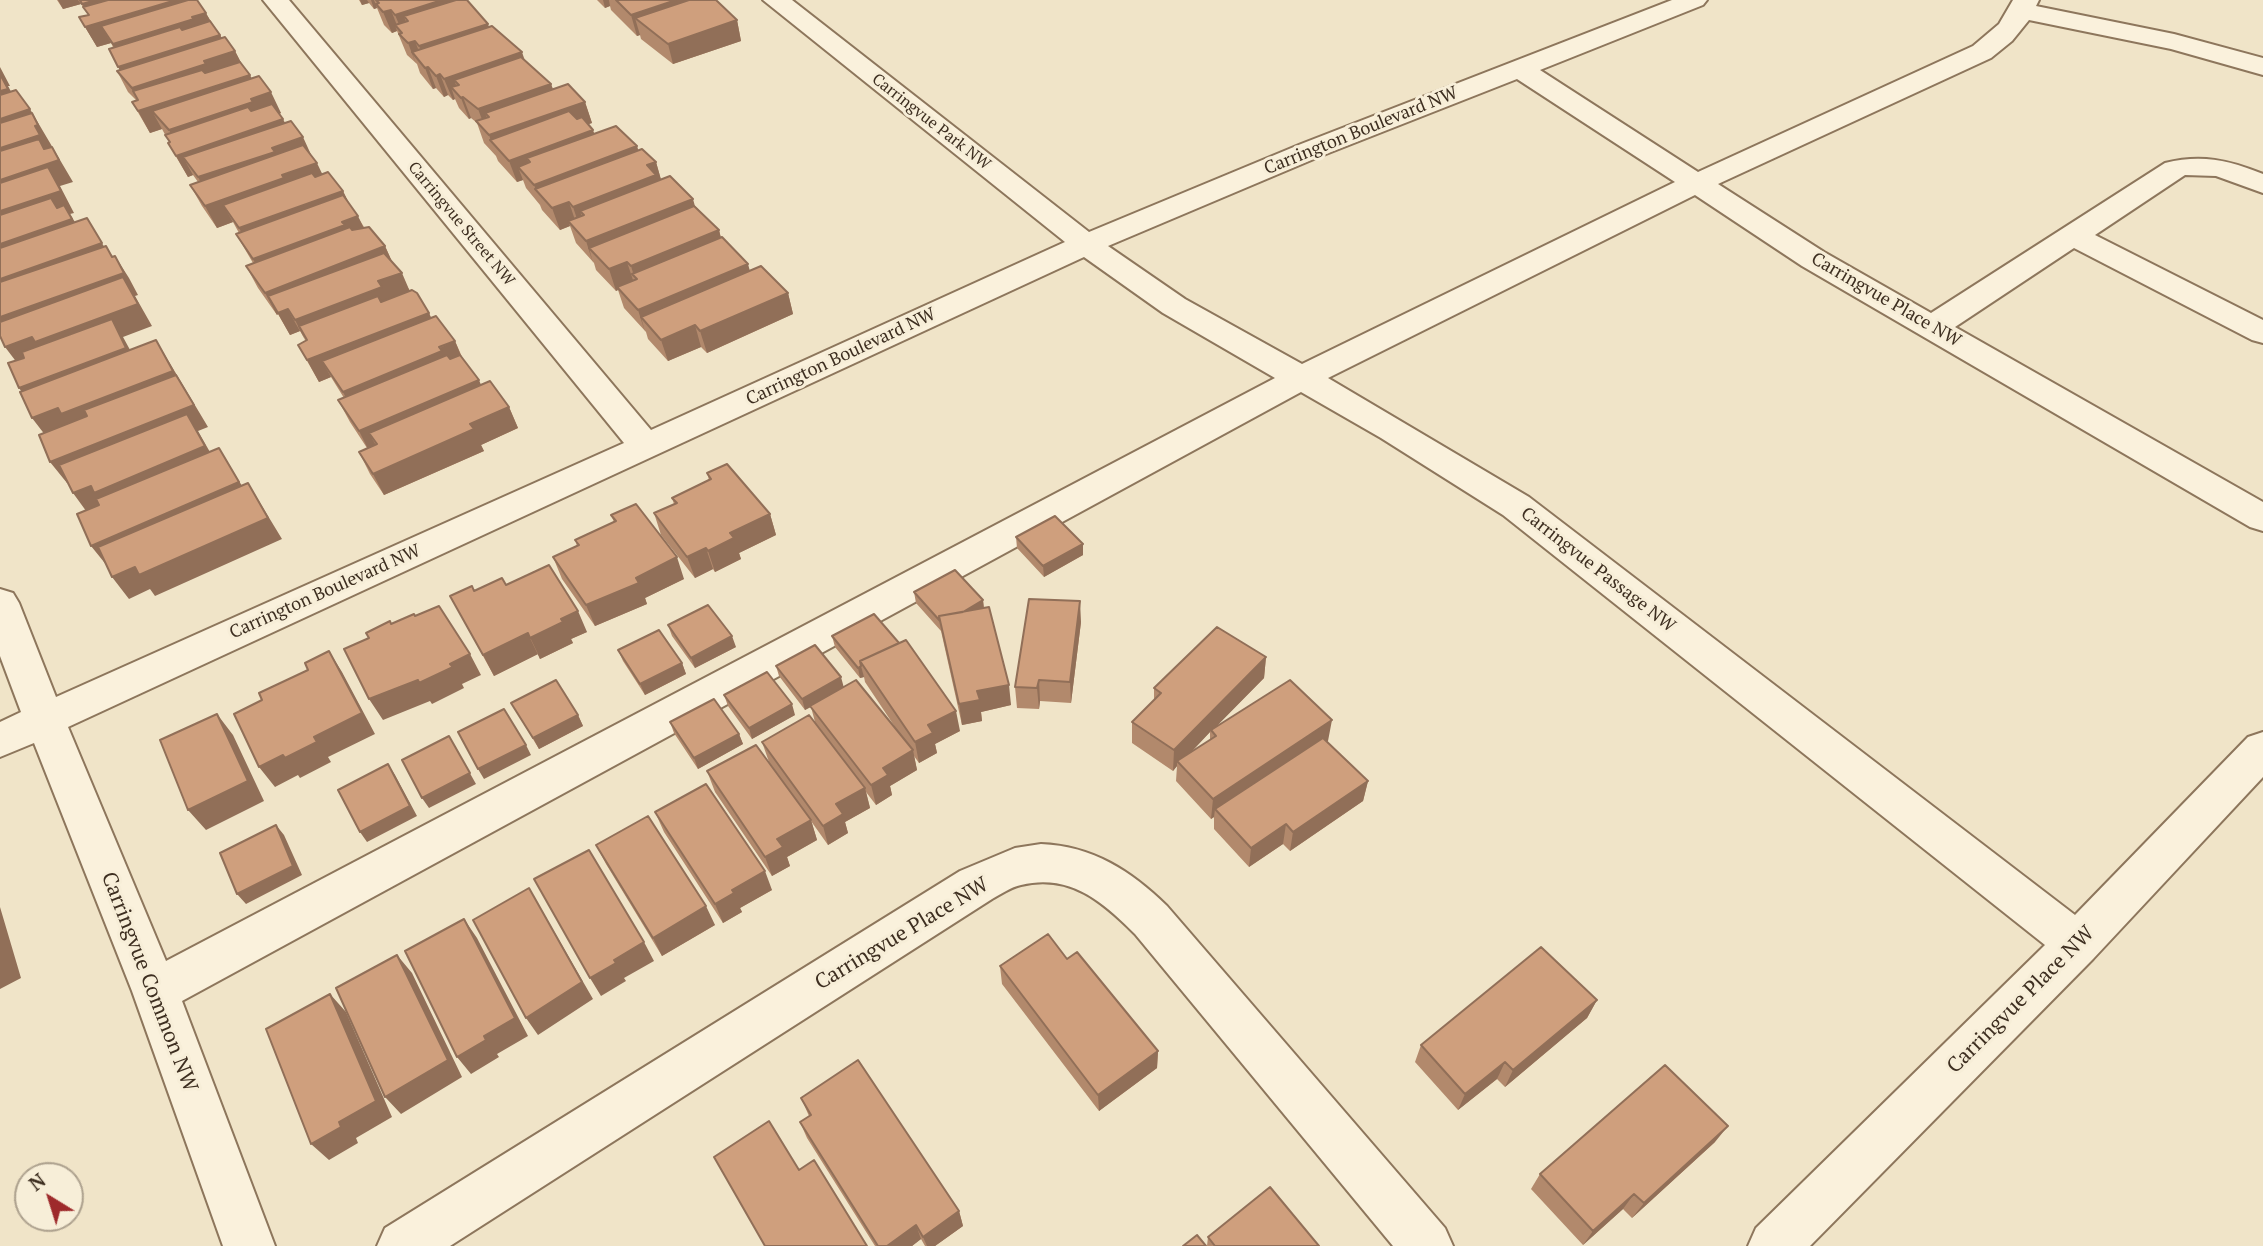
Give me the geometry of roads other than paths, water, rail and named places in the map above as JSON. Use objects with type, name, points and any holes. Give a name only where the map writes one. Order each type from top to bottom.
[{"type":"street","name":"Carringvue Street NW","points":[[276,0],[646,447]]},
{"type":"street","name":"Carringvue Park NW","points":[[776,0],[1086,244]]},
{"type":"street","name":"Carrington Boulevard NW","points":[[0,740],[1086,244],[1694,0]]},
{"type":"street","points":[[155,991],[1301,378],[1695,184],[1982,52],[2009,31],[2024,6],[2225,54],[2263,68]]},
{"type":"street","name":"Carringvue Place NW","points":[[1519,68],[1813,259],[2263,517]]},
{"type":"street","points":[[1932,327],[2163,176],[2188,164],[2218,167],[2263,184]]},
{"type":"street","points":[[2072,235],[2263,333]]},
{"type":"street","name":"Carringvue Passage NW","points":[[1086,244],[1174,306],[1393,430],[1516,506],[2077,944]]},
{"type":"street","name":"Carringvue Common NW","points":[[0,603],[44,720],[155,991],[249,1246]]},
{"type":"street","name":"Carringvue Place NW","points":[[1774,1246],[2077,944],[2263,749]]},
{"type":"street","name":"Carringvue Place NW","points":[[403,1246],[976,885],[1020,866],[1067,863],[1100,876],[1151,920],[1427,1246]]}]
